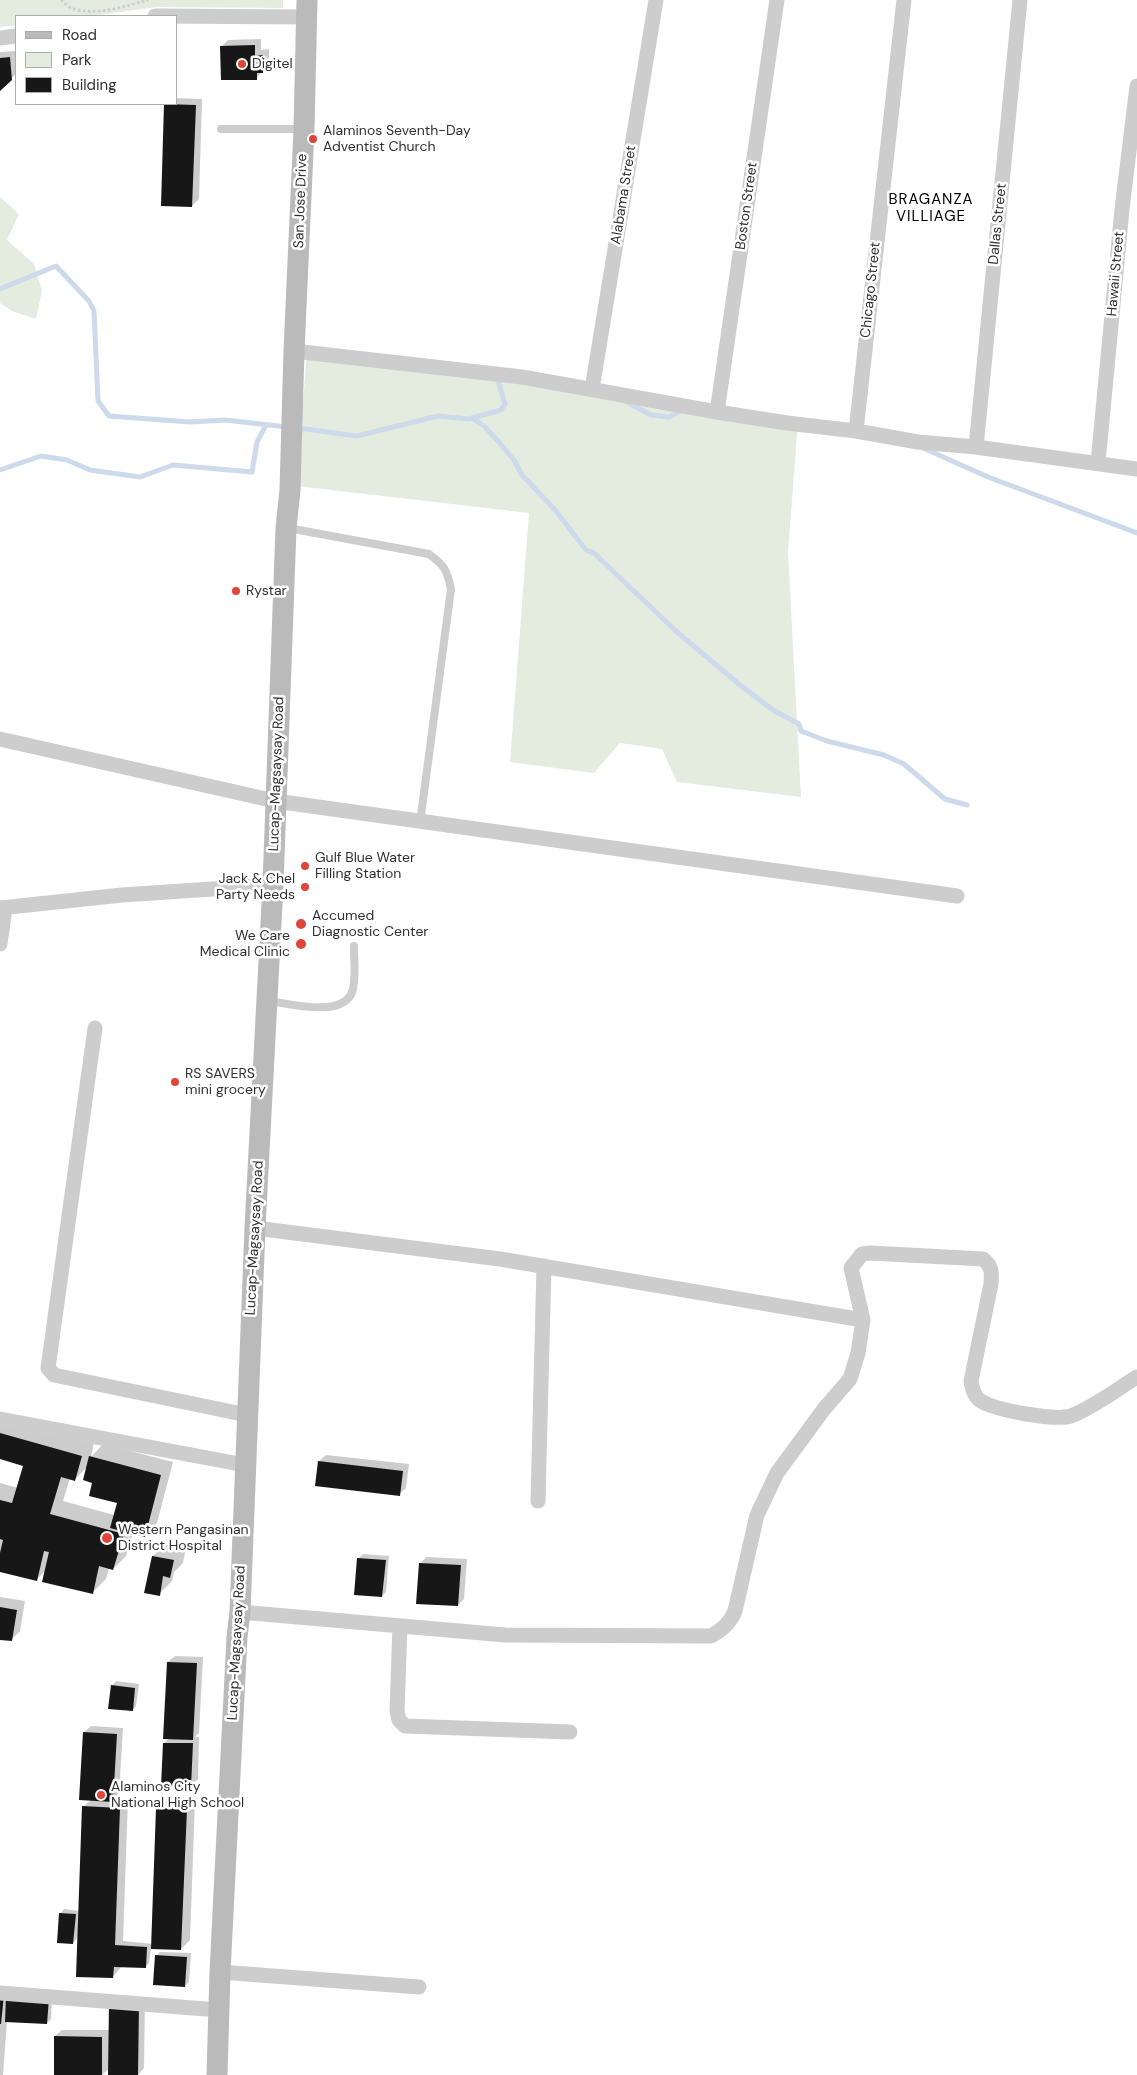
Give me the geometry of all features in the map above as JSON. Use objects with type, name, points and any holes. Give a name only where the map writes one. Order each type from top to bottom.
[{"type":"street","name":"Alabama Street","points":[[592,389],[656,0]]},
{"type":"street","name":"Boston Street","points":[[716,412],[777,0]]},
{"type":"street","name":"Chicago Street","points":[[856,431],[904,0]]},
{"type":"street","name":"Dallas Street","points":[[976,447],[1020,0]]},
{"type":"street","points":[[174,15],[306,8]]},
{"type":"street","name":"San Jose Drive","points":[[292,401],[304,129],[306,8]]},
{"type":"street","points":[[0,38],[15,36]]},
{"type":"street","name":"Hawaii Street","points":[[1098,463],[1122,209],[1137,86]]},
{"type":"street","points":[[294,351],[522,377],[716,412],[856,431],[918,442],[976,447],[1137,469]]},
{"type":"street","name":"Lucap-Magsaysay Road","points":[[217,2075],[220,1972],[237,1637],[240,1612],[255,1228],[273,886],[292,401]]},
{"type":"street","points":[[0,738],[275,802],[957,896]]},
{"type":"street","points":[[0,944],[3,908],[122,895],[273,886]]},
{"type":"street","points":[[95,1028],[48,1368],[54,1375],[247,1414]]},
{"type":"street","points":[[255,1228],[544,1266],[863,1320]]},
{"type":"street","points":[[240,1612],[505,1634],[711,1636],[728,1625],[735,1611],[757,1515],[777,1473],[824,1408],[850,1379],[858,1353],[863,1320],[851,1268],[862,1254],[983,1258],[990,1264],[992,1271],[971,1381],[973,1391],[980,1400],[998,1407],[1050,1418],[1068,1416],[1137,1377]]},
{"type":"street","points":[[538,1501],[544,1266]]},
{"type":"street","points":[[0,1419],[245,1465]]},
{"type":"street","points":[[400,1626],[397,1711],[399,1720],[405,1726],[570,1732]]},
{"type":"street","points":[[220,1972],[419,1987]]},
{"type":"street","points":[[0,1993],[219,2010]]},
{"type":"lane","points":[[221,129],[304,129]]},
{"type":"lane","points":[[286,528],[429,554],[441,562],[447,572],[451,589],[420,823]]},
{"type":"lane","points":[[267,1001],[326,1008],[343,1004],[351,995],[354,987],[354,946]]},
{"type":"path","points":[[61,0],[72,9],[87,11],[126,6],[148,0]]},
{"type":"green space","points":[[0,0],[283,0],[283,8],[156,7],[99,15],[15,15],[15,25],[0,27]]},
{"type":"green space","points":[[0,197],[19,214],[7,240],[34,264],[42,291],[36,319],[12,311],[0,303]]},
{"type":"green space","points":[[307,349],[798,421],[788,552],[801,797],[677,782],[662,749],[620,743],[594,773],[510,762],[529,513],[297,486]]},
{"type":"building","name":"Digitel","points":[[255,45],[255,56],[263,55],[263,73],[257,73],[257,80],[221,80],[220,46]]},
{"type":"building","points":[[10,57],[12,80],[0,91],[0,58]]},
{"type":"building","points":[[164,105],[196,105],[192,207],[161,206]]},
{"type":"building","points":[[0,1433],[82,1456],[75,1481],[61,1477],[50,1514],[124,1534],[113,1570],[99,1566],[93,1594],[42,1582],[49,1552],[44,1551],[37,1581],[0,1572],[0,1553],[3,1540],[0,1539],[0,1500],[12,1503],[23,1466],[0,1459]]},
{"type":"building","points":[[89,1456],[161,1475],[145,1537],[110,1528],[117,1503],[89,1496],[92,1483],[83,1480]]},
{"type":"building","points":[[318,1461],[403,1471],[400,1496],[315,1486]]},
{"type":"building","points":[[152,1556],[174,1560],[170,1578],[163,1576],[160,1596],[144,1593]]},
{"type":"building","points":[[357,1558],[386,1560],[382,1597],[354,1595]]},
{"type":"building","points":[[419,1563],[461,1565],[458,1606],[416,1604]]},
{"type":"building","points":[[0,1607],[17,1610],[12,1641],[0,1640]]},
{"type":"building","points":[[167,1662],[197,1663],[193,1740],[163,1739]]},
{"type":"building","points":[[111,1685],[135,1688],[133,1711],[108,1709]]},
{"type":"building","points":[[83,1732],[117,1734],[113,1802],[79,1800]]},
{"type":"building","points":[[163,1743],[193,1743],[191,1787],[161,1786]]},
{"type":"building","points":[[82,1806],[120,1808],[115,1945],[147,1947],[146,1968],[114,1967],[113,1978],[76,1977]]},
{"type":"building","points":[[156,1808],[187,1809],[181,1950],[151,1949]]},
{"type":"building","points":[[59,1913],[76,1914],[73,1944],[57,1943]]},
{"type":"building","points":[[155,1955],[187,1957],[185,1987],[153,1985]]},
{"type":"building","points":[[0,1994],[4,1995],[1,2024],[0,2024]]},
{"type":"building","points":[[6,1996],[49,1998],[47,2024],[5,2022]]},
{"type":"building","points":[[109,2004],[139,2004],[138,2075],[108,2075]]},
{"type":"building","points":[[54,2036],[102,2037],[102,2075],[54,2075]]},
{"type":"waterway","points":[[0,289],[56,266],[89,301],[94,311],[98,401],[109,416],[190,422],[225,420],[287,427]]},
{"type":"waterway","points":[[298,428],[357,436],[438,416],[469,419],[501,410],[505,404],[498,381],[502,380]]},
{"type":"waterway","points":[[625,401],[651,415],[669,417],[683,410]]},
{"type":"waterway","points":[[472,418],[484,426],[497,440],[514,460],[522,475],[556,511],[586,550],[594,553],[677,632],[740,685],[773,710],[799,724],[801,731],[827,741],[884,755],[904,764],[945,799],[967,805]]},
{"type":"waterway","points":[[0,470],[41,456],[67,460],[90,470],[140,477],[173,465],[252,472],[257,442],[266,425]]},
{"type":"waterway","points":[[923,448],[988,477],[1137,533]]},
{"type":"place","name":"Digitel","points":[[242,64]]},
{"type":"place","name":"Alaminos Seventh-Day Adventist Church","points":[[313,139]]},
{"type":"place","name":"Rystar","points":[[236,591]]},
{"type":"place","name":"Gulf Blue Water Filling Station","points":[[305,866]]},
{"type":"place","name":"Jack & Chel Party Needs","points":[[305,887]]},
{"type":"place","name":"Accumed Diagnostic Center","points":[[301,924]]},
{"type":"place","name":"We Care Medical Clinic","points":[[301,944]]},
{"type":"place","name":"RS SAVERS mini grocery","points":[[175,1082]]},
{"type":"place","name":"Western Pangasinan District Hospital","points":[[107,1538]]},
{"type":"place","name":"Alaminos City National High School","points":[[101,1795]]},
{"type":"district","name":"BRAGANZA VILLIAGE","points":[[931,208]]}]
